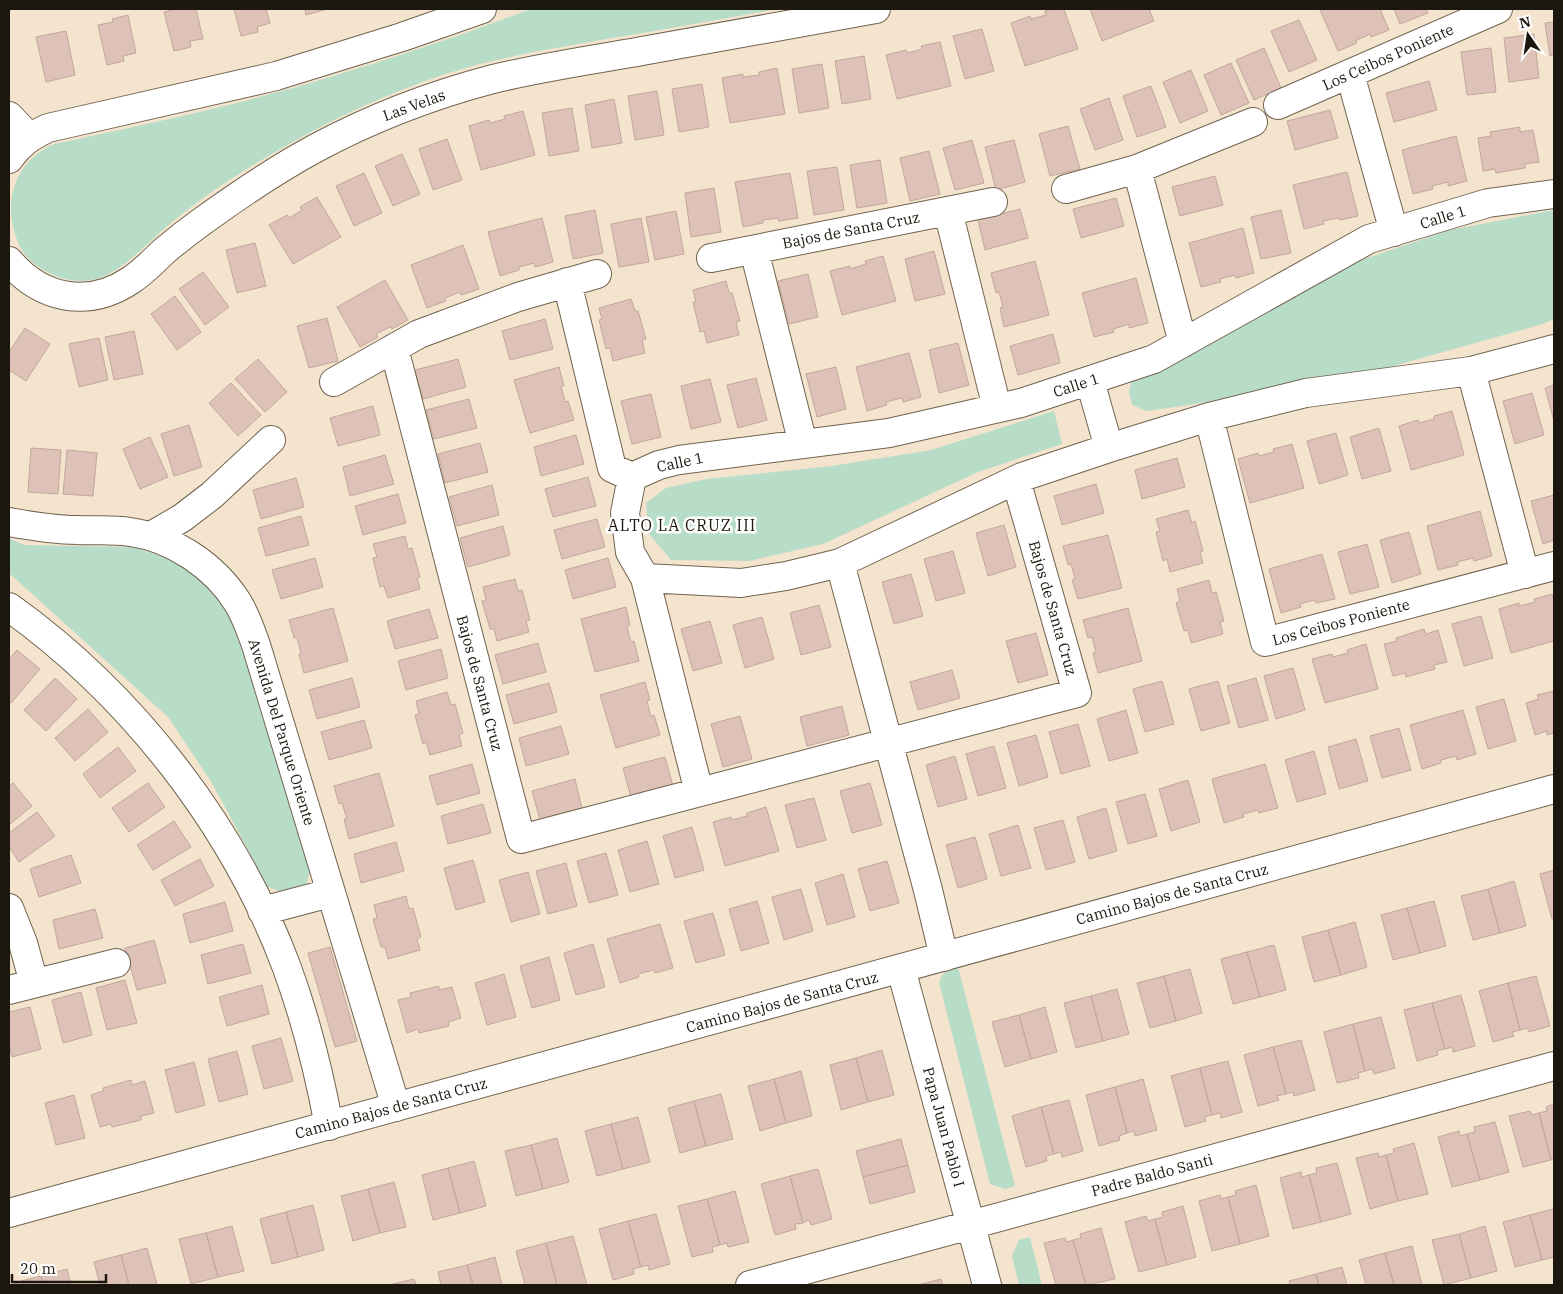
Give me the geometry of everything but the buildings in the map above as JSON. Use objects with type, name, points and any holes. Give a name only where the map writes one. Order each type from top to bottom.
[{"type":"street","points":[[9,159],[14,151],[29,137],[48,128],[276,76],[402,37],[482,9]]},
{"type":"street","name":"Las Velas","points":[[9,261],[21,274],[37,286],[55,294],[74,298],[112,291],[129,282],[165,250],[238,196],[316,148],[361,125],[409,105],[460,88],[526,72],[876,9]]},
{"type":"street","name":"Los Ceibos Poniente","points":[[1278,106],[1498,9]]},
{"type":"street","points":[[1350,74],[1394,232]]},
{"type":"street","points":[[9,116],[29,137]]},
{"type":"street","points":[[1066,189],[1138,168],[1253,122]]},
{"type":"street","points":[[1138,168],[1183,343]]},
{"type":"street","name":"Calle 1","points":[[632,477],[659,464],[679,460],[889,433],[1021,403],[1154,359],[1369,239],[1488,203],[1554,194]]},
{"type":"street","name":"Bajos de Santa Cruz","points":[[711,258],[993,202]]},
{"type":"street","points":[[948,211],[997,408]]},
{"type":"street","points":[[754,250],[804,444]]},
{"type":"street","points":[[334,382],[420,334],[518,296],[597,274]]},
{"type":"street","points":[[567,282],[612,468],[632,477],[625,513],[630,552],[646,578],[699,792]]},
{"type":"street","name":"Bajos de Santa Cruz","points":[[394,348],[521,839],[1077,693],[1016,480]]},
{"type":"street","points":[[646,578],[741,583],[786,576],[840,563],[1016,480],[1108,448],[1209,417],[1306,393],[1471,371],[1554,348]]},
{"type":"street","points":[[1471,371],[1525,574]]},
{"type":"street","points":[[1090,381],[1108,448]]},
{"type":"street","name":"Los Ceibos Poniente","points":[[1209,417],[1265,642],[1554,566]]},
{"type":"street","points":[[151,536],[182,518],[212,495],[271,440]]},
{"type":"street","name":"Avenida Del Parque Oriente","points":[[9,522],[43,528],[131,532],[151,536],[190,555],[208,568],[238,604],[256,646],[396,1107]]},
{"type":"street","points":[[840,563],[928,890],[944,957]]},
{"type":"street","points":[[9,607],[68,654],[114,698],[156,744],[214,826],[262,910],[286,967],[304,1019],[319,1072],[329,1126]]},
{"type":"street","name":"Camino Bajos de Santa Cruz","points":[[9,1213],[1554,790]]},
{"type":"street","points":[[262,910],[330,892]]},
{"type":"street","points":[[9,908],[23,943],[21,987],[116,964]]},
{"type":"street","name":"Papa Juan Pablo I","points":[[901,969],[987,1285]]},
{"type":"street","name":"Padre Baldo Santi","points":[[750,1285],[1554,1066]]},
{"type":"green space","points":[[531,9],[778,9],[513,56],[453,72],[399,91],[321,127],[246,169],[173,221],[127,262],[96,279],[76,281],[46,272],[23,252],[16,237],[12,221],[11,205],[13,190],[27,163],[39,152],[54,144],[192,114],[296,87],[406,53]]},
{"type":"green space","points":[[1554,210],[1554,319],[1543,324],[1379,370],[1190,405],[1147,411],[1132,405],[1129,392],[1133,375],[1352,263],[1450,230]]},
{"type":"green space","points":[[1054,411],[1062,444],[978,472],[823,544],[749,561],[671,560],[649,534],[646,503],[666,488],[707,479],[832,466],[931,450]]},
{"type":"green space","points":[[9,538],[24,545],[133,547],[185,564],[222,599],[245,641],[310,871],[306,885],[284,893],[268,887],[212,783],[168,717],[9,573]]},
{"type":"green space","points":[[958,967],[1015,1186],[1005,1189],[990,1184],[939,982],[945,971]]},
{"type":"green space","points":[[1030,1237],[1042,1285],[1019,1285],[1012,1256],[1019,1240]]},
{"type":"district","name":"ALTO LA CRUZ III","points":[[682,525]]}]
